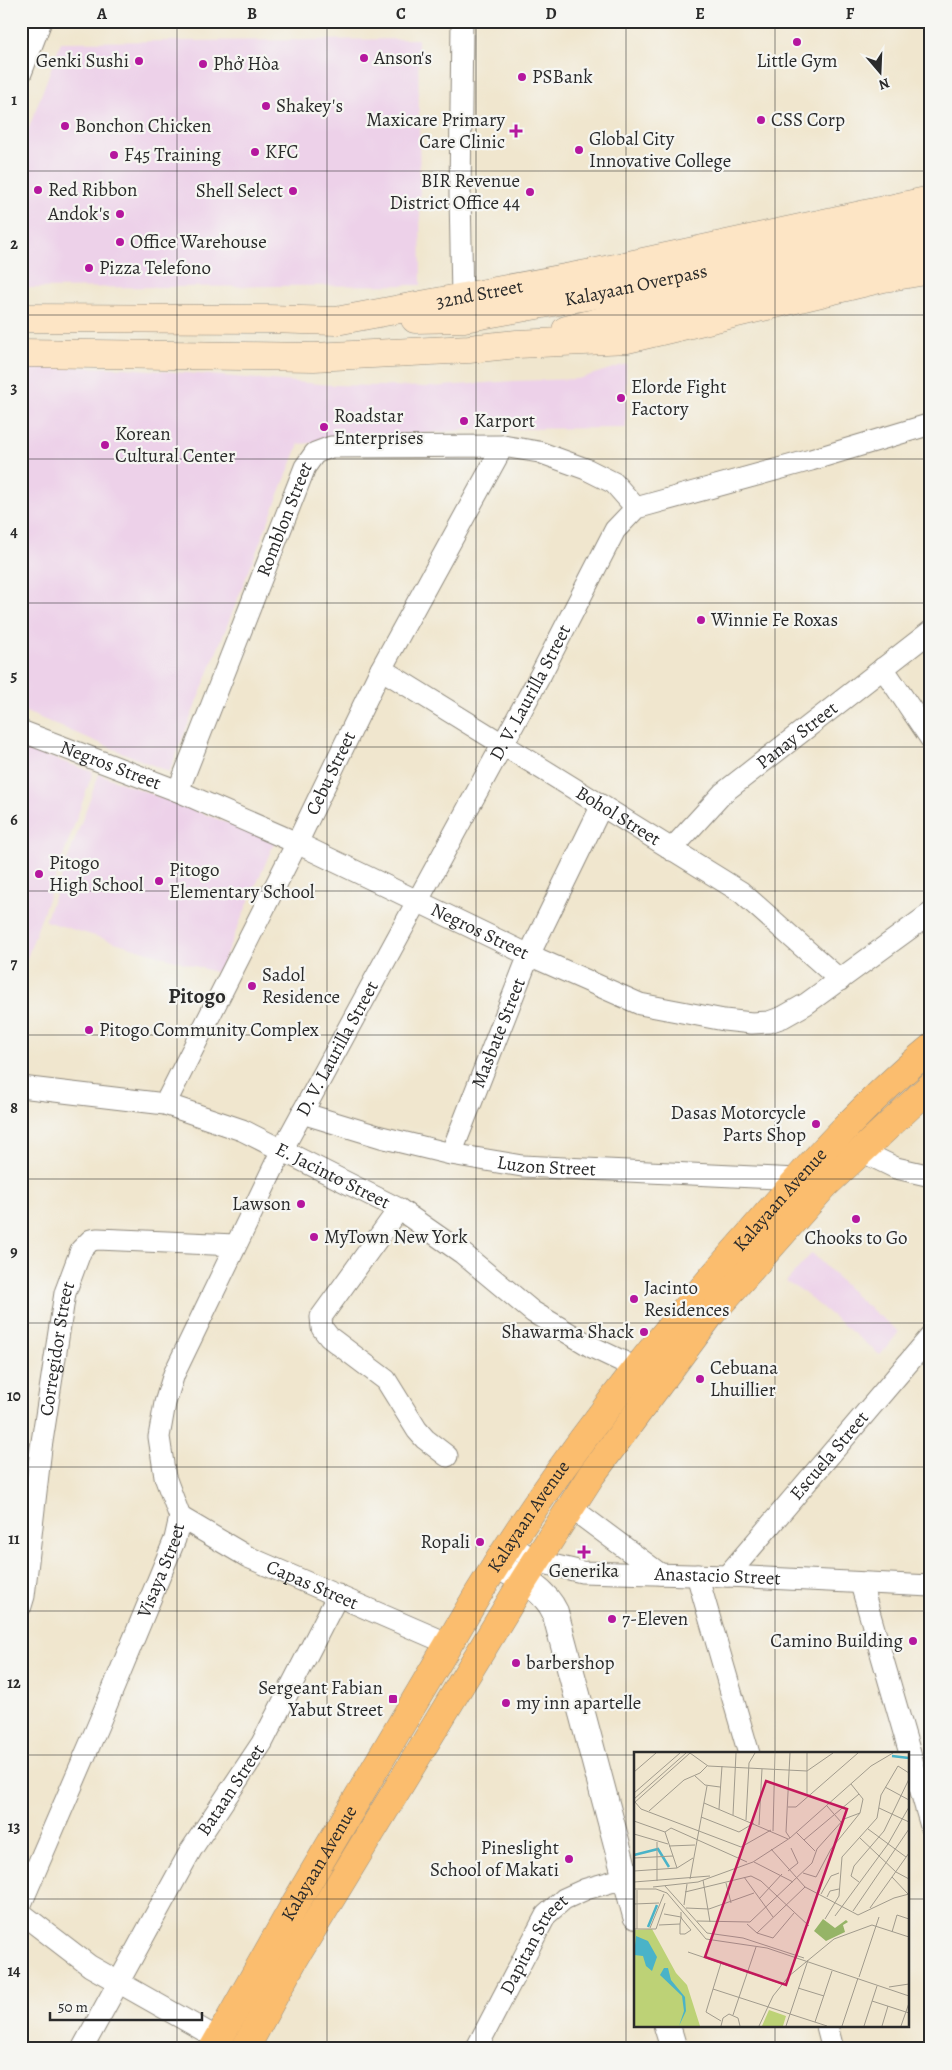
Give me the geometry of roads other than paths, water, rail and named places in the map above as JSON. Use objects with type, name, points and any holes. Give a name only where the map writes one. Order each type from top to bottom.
[{"type":"main road","name":"32nd Street","points":[[21,318],[336,321],[592,273],[931,200]]},
{"type":"main road","name":"Kalayaan Overpass","points":[[517,344],[621,303],[931,223]]},
{"type":"main road","name":"Kalayaan Overpass","points":[[336,321],[464,318],[621,303],[931,248]]},
{"type":"main road","points":[[21,352],[314,357],[628,339],[884,278],[931,270]]},
{"type":"main road","name":"Kalayaan Avenue","points":[[245,2049],[293,1961],[529,1571],[570,1507],[695,1296],[797,1179],[846,1128],[931,1048]]},
{"type":"main road","name":"Kalayaan Avenue","points":[[216,2044],[295,1904],[503,1554],[567,1461],[649,1374],[710,1315],[825,1185],[931,1086]]},
{"type":"street","points":[[21,73],[41,21]]},
{"type":"street","points":[[462,21],[460,194],[462,297]]},
{"type":"street","points":[[636,508],[811,460],[931,424]]},
{"type":"street","name":"Romblon Street","points":[[178,791],[305,467],[315,453],[331,447],[503,446],[539,452],[586,469],[614,483],[636,508]]},
{"type":"street","name":"Cebu Street","points":[[165,1104],[297,844],[381,669],[503,446]]},
{"type":"street","name":"D. V. Laurilla Street","points":[[282,1150],[540,674],[615,530],[636,508]]},
{"type":"street","name":"Panay Street","points":[[671,850],[723,793],[931,631]]},
{"type":"street","points":[[883,668],[931,739]]},
{"type":"street","name":"Bohol Street","points":[[381,669],[741,892],[840,980]]},
{"type":"street","name":"Negros Street","points":[[21,731],[178,791],[417,900],[529,955],[640,1004],[752,1023],[769,1022],[783,1018],[840,980],[931,914]]},
{"type":"street","name":"Masbate Street","points":[[451,1154],[529,955],[601,807]]},
{"type":"street","name":"E. Jacinto Street","points":[[21,1088],[165,1104],[242,1130],[399,1209],[462,1253],[533,1312],[592,1347],[649,1374]]},
{"type":"street","name":"Luzon Street","points":[[302,1113],[381,1137],[451,1154],[522,1166],[797,1179]]},
{"type":"street","name":"Visaya Street","points":[[21,1904],[99,1723],[175,1539],[180,1517],[165,1477],[159,1437],[165,1403],[174,1374],[282,1150]]},
{"type":"street","points":[[861,1151],[896,1168],[931,1176]]},
{"type":"street","points":[[399,1209],[321,1317],[322,1328],[329,1337],[386,1380],[417,1430],[425,1439],[447,1456]]},
{"type":"street","name":"Corregidor Street","points":[[21,1606],[24,1596],[41,1448],[65,1293],[81,1250],[91,1240],[98,1239],[235,1245]]},
{"type":"street","name":"Escuela Street","points":[[727,1576],[931,1336]]},
{"type":"street","points":[[570,1507],[660,1574]]},
{"type":"street","name":"Capas Street","points":[[180,1517],[248,1557],[449,1644]]},
{"type":"street","points":[[503,1554],[529,1571],[549,1599],[555,1612],[634,1909]]},
{"type":"street","name":"Anastacio Street","points":[[529,1571],[727,1576],[861,1584],[929,1583]]},
{"type":"street","points":[[697,1575],[748,1752]]},
{"type":"street","points":[[861,1584],[910,1752]]},
{"type":"street","name":"Bataan Street","points":[[82,2049],[191,1850],[262,1743],[338,1595]]},
{"type":"street","points":[[910,1753],[931,1826]]},
{"type":"street","name":"Dapitan Street","points":[[476,2049],[546,1915],[564,1899],[586,1889],[625,1878]]},
{"type":"street","points":[[21,1913],[73,1954],[216,2044]]},
{"type":"street","points":[[668,2028],[674,2049]]},
{"type":"street","points":[[828,2028],[833,2049]]},
{"type":"place","name":"Little Gym","points":[[797,42]]},
{"type":"place","name":"Anson's","points":[[364,58]]},
{"type":"place","name":"Genki Sushi","points":[[139,61]]},
{"type":"place","name":"Phở Hòa","points":[[203,64]]},
{"type":"place","name":"PSBank","points":[[522,77]]},
{"type":"place","name":"Shakey's","points":[[266,106]]},
{"type":"place","name":"CSS Corp","points":[[761,120]]},
{"type":"place","name":"Bonchon Chicken","points":[[65,126]]},
{"type":"place","name":"Maxicare Primary Care Clinic","points":[[516,131]]},
{"type":"place","name":"Global City Innovative College","points":[[579,150]]},
{"type":"place","name":"KFC","points":[[255,152]]},
{"type":"place","name":"F45 Training","points":[[114,155]]},
{"type":"place","name":"Red Ribbon","points":[[38,190]]},
{"type":"place","name":"Shell Select","points":[[293,191]]},
{"type":"place","name":"BIR Revenue District Office 44","points":[[530,192]]},
{"type":"place","name":"Andok's","points":[[120,214]]},
{"type":"place","name":"Office Warehouse","points":[[120,242]]},
{"type":"place","name":"Pizza Telefono","points":[[89,268]]},
{"type":"place","name":"Elorde Fight Factory","points":[[621,398]]},
{"type":"place","name":"Karport","points":[[464,421]]},
{"type":"place","name":"Roadstar Enterprises","points":[[324,427]]},
{"type":"place","name":"Korean Cultural Center","points":[[105,445]]},
{"type":"place","name":"Winnie Fe Roxas","points":[[701,620]]},
{"type":"place","name":"Pitogo High School","points":[[39,874]]},
{"type":"place","name":"Pitogo Elementary School","points":[[159,881]]},
{"type":"place","name":"Sadol Residence","points":[[252,986]]},
{"type":"place","name":"Pitogo Community Complex","points":[[89,1030]]},
{"type":"place","name":"Dasas Motorcycle Parts Shop","points":[[816,1124]]},
{"type":"place","name":"Lawson","points":[[301,1204]]},
{"type":"place","name":"Chooks to Go","points":[[856,1219]]},
{"type":"place","name":"MyTown New York","points":[[314,1237]]},
{"type":"place","name":"Jacinto Residences","points":[[634,1299]]},
{"type":"place","name":"Shawarma Shack","points":[[644,1332]]},
{"type":"place","name":"Cebuana Lhuillier","points":[[700,1379]]},
{"type":"place","name":"Ropali","points":[[480,1542]]},
{"type":"place","name":"Generika","points":[[584,1552]]},
{"type":"place","name":"7-Eleven","points":[[612,1619]]},
{"type":"place","name":"Camino Building","points":[[913,1641]]},
{"type":"place","name":"barbershop","points":[[516,1663]]},
{"type":"place","name":"Sergeant Fabian Yabut Street","points":[[393,1699]]},
{"type":"place","name":"my inn apartelle","points":[[506,1703]]},
{"type":"place","name":"Pineslight School of Makati","points":[[569,1859]]},
{"type":"district","name":"Pitogo","points":[[197,996]]}]
